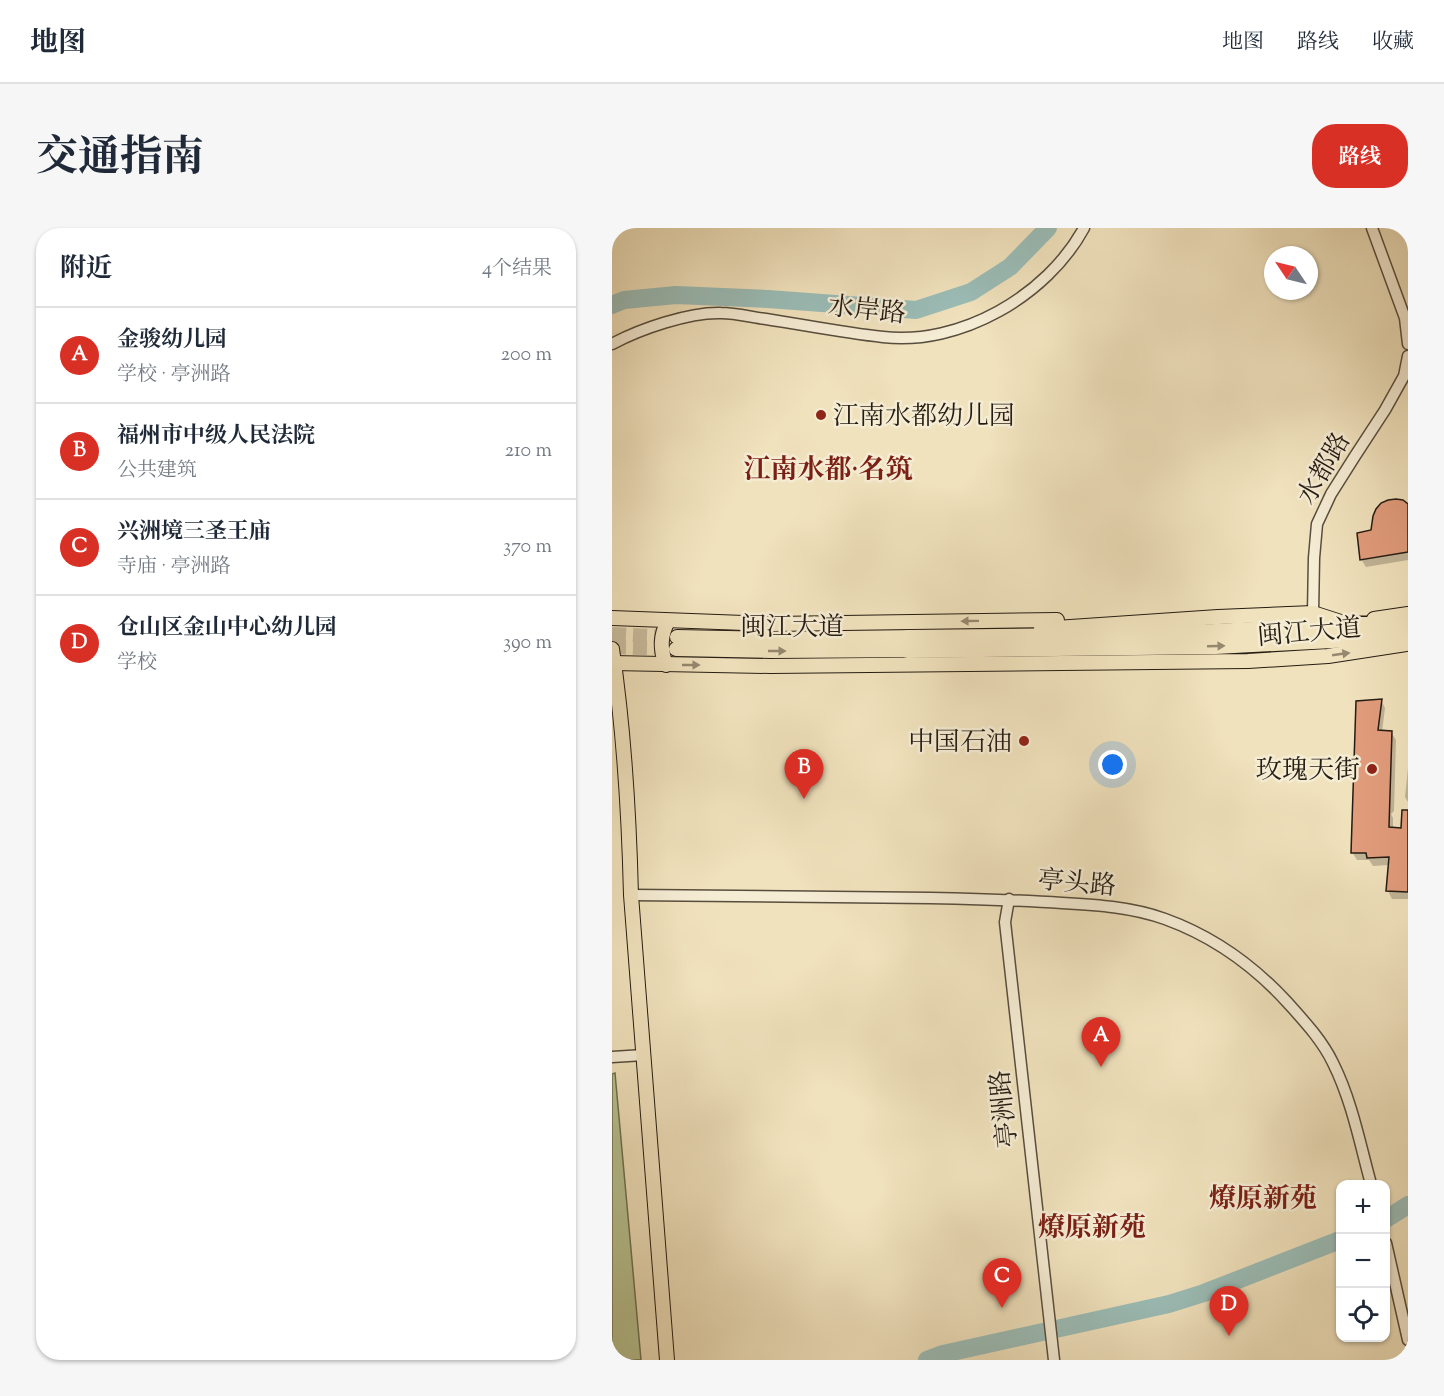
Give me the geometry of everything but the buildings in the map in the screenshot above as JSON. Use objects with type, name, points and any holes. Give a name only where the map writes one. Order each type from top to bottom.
[{"type":"highway","points":[[908,644],[1158,641],[1352,626],[1408,625]]},
{"type":"highway","points":[[1158,641],[1215,646],[1408,638]]},
{"type":"main road","name":"闽江大道","points":[[1218,617],[1313,613],[1343,623],[1408,614]]},
{"type":"main road","points":[[612,618],[772,624],[1218,617]]},
{"type":"main road","points":[[908,644],[1218,617]]},
{"type":"main road","points":[[666,665],[661,652],[662,632],[668,621]]},
{"type":"main road","name":"闽江大道","points":[[677,643],[771,651],[908,644]]},
{"type":"main road","points":[[908,644],[1215,662]]},
{"type":"main road","name":"闽江大道","points":[[1215,662],[1328,656],[1408,644]]},
{"type":"main road","points":[[612,649],[620,717],[631,895],[667,1360]]},
{"type":"main road","points":[[613,663],[873,665],[1215,662]]},
{"type":"street","name":"水岸路","points":[[612,344],[654,326],[690,316],[720,313],[885,338],[915,337],[947,332],[981,320],[1012,304],[1030,291],[1071,249],[1084,228]]},
{"type":"street","points":[[1372,228],[1405,318],[1408,344]]},
{"type":"street","name":"水都路","points":[[1313,613],[1317,524],[1332,494],[1404,376],[1408,356]]},
{"type":"street","name":"亭头路","points":[[631,895],[1009,899],[1105,906],[1146,913],[1184,926],[1242,960],[1281,996],[1329,1055],[1350,1105],[1370,1180]]},
{"type":"street","name":"亭洲路","points":[[1009,899],[1005,922],[1054,1356]]},
{"type":"street","points":[[612,1057],[644,1055]]},
{"type":"street","points":[[1390,1262],[1408,1340]]},
{"type":"green space","points":[[615,1073],[641,1360],[612,1360],[612,1074]]},
{"type":"waterway","points":[[612,305],[624,300],[676,295],[916,310],[971,292],[1010,267],[1048,228]]},
{"type":"waterway","points":[[1390,1216],[1408,1205]]},
{"type":"waterway","points":[[927,1360],[943,1354],[1169,1304],[1204,1293],[1336,1242]]},
{"type":"tunnel","points":[[612,634],[672,637]]},
{"type":"tunnel","points":[[612,647],[676,649]]},
{"type":"place","name":"江南水都幼儿园","points":[[821,415]]},
{"type":"place","name":"中国石油","points":[[1024,741]]},
{"type":"place","name":"玫瑰天街","points":[[1372,769]]},
{"type":"place","name":"福州市中级人民法院","points":[[804,799]]},
{"type":"place","name":"金骏幼儿园","points":[[1101,1067]]},
{"type":"place","name":"兴洲境三圣王庙","points":[[1002,1308]]},
{"type":"place","name":"仓山区金山中心幼儿园","points":[[1229,1336]]},
{"type":"district","name":"江南水都·名筑","points":[[828,469]]},
{"type":"district","name":"燎原新苑","points":[[1263,1198]]},
{"type":"district","name":"燎原新苑","points":[[1092,1227]]}]
